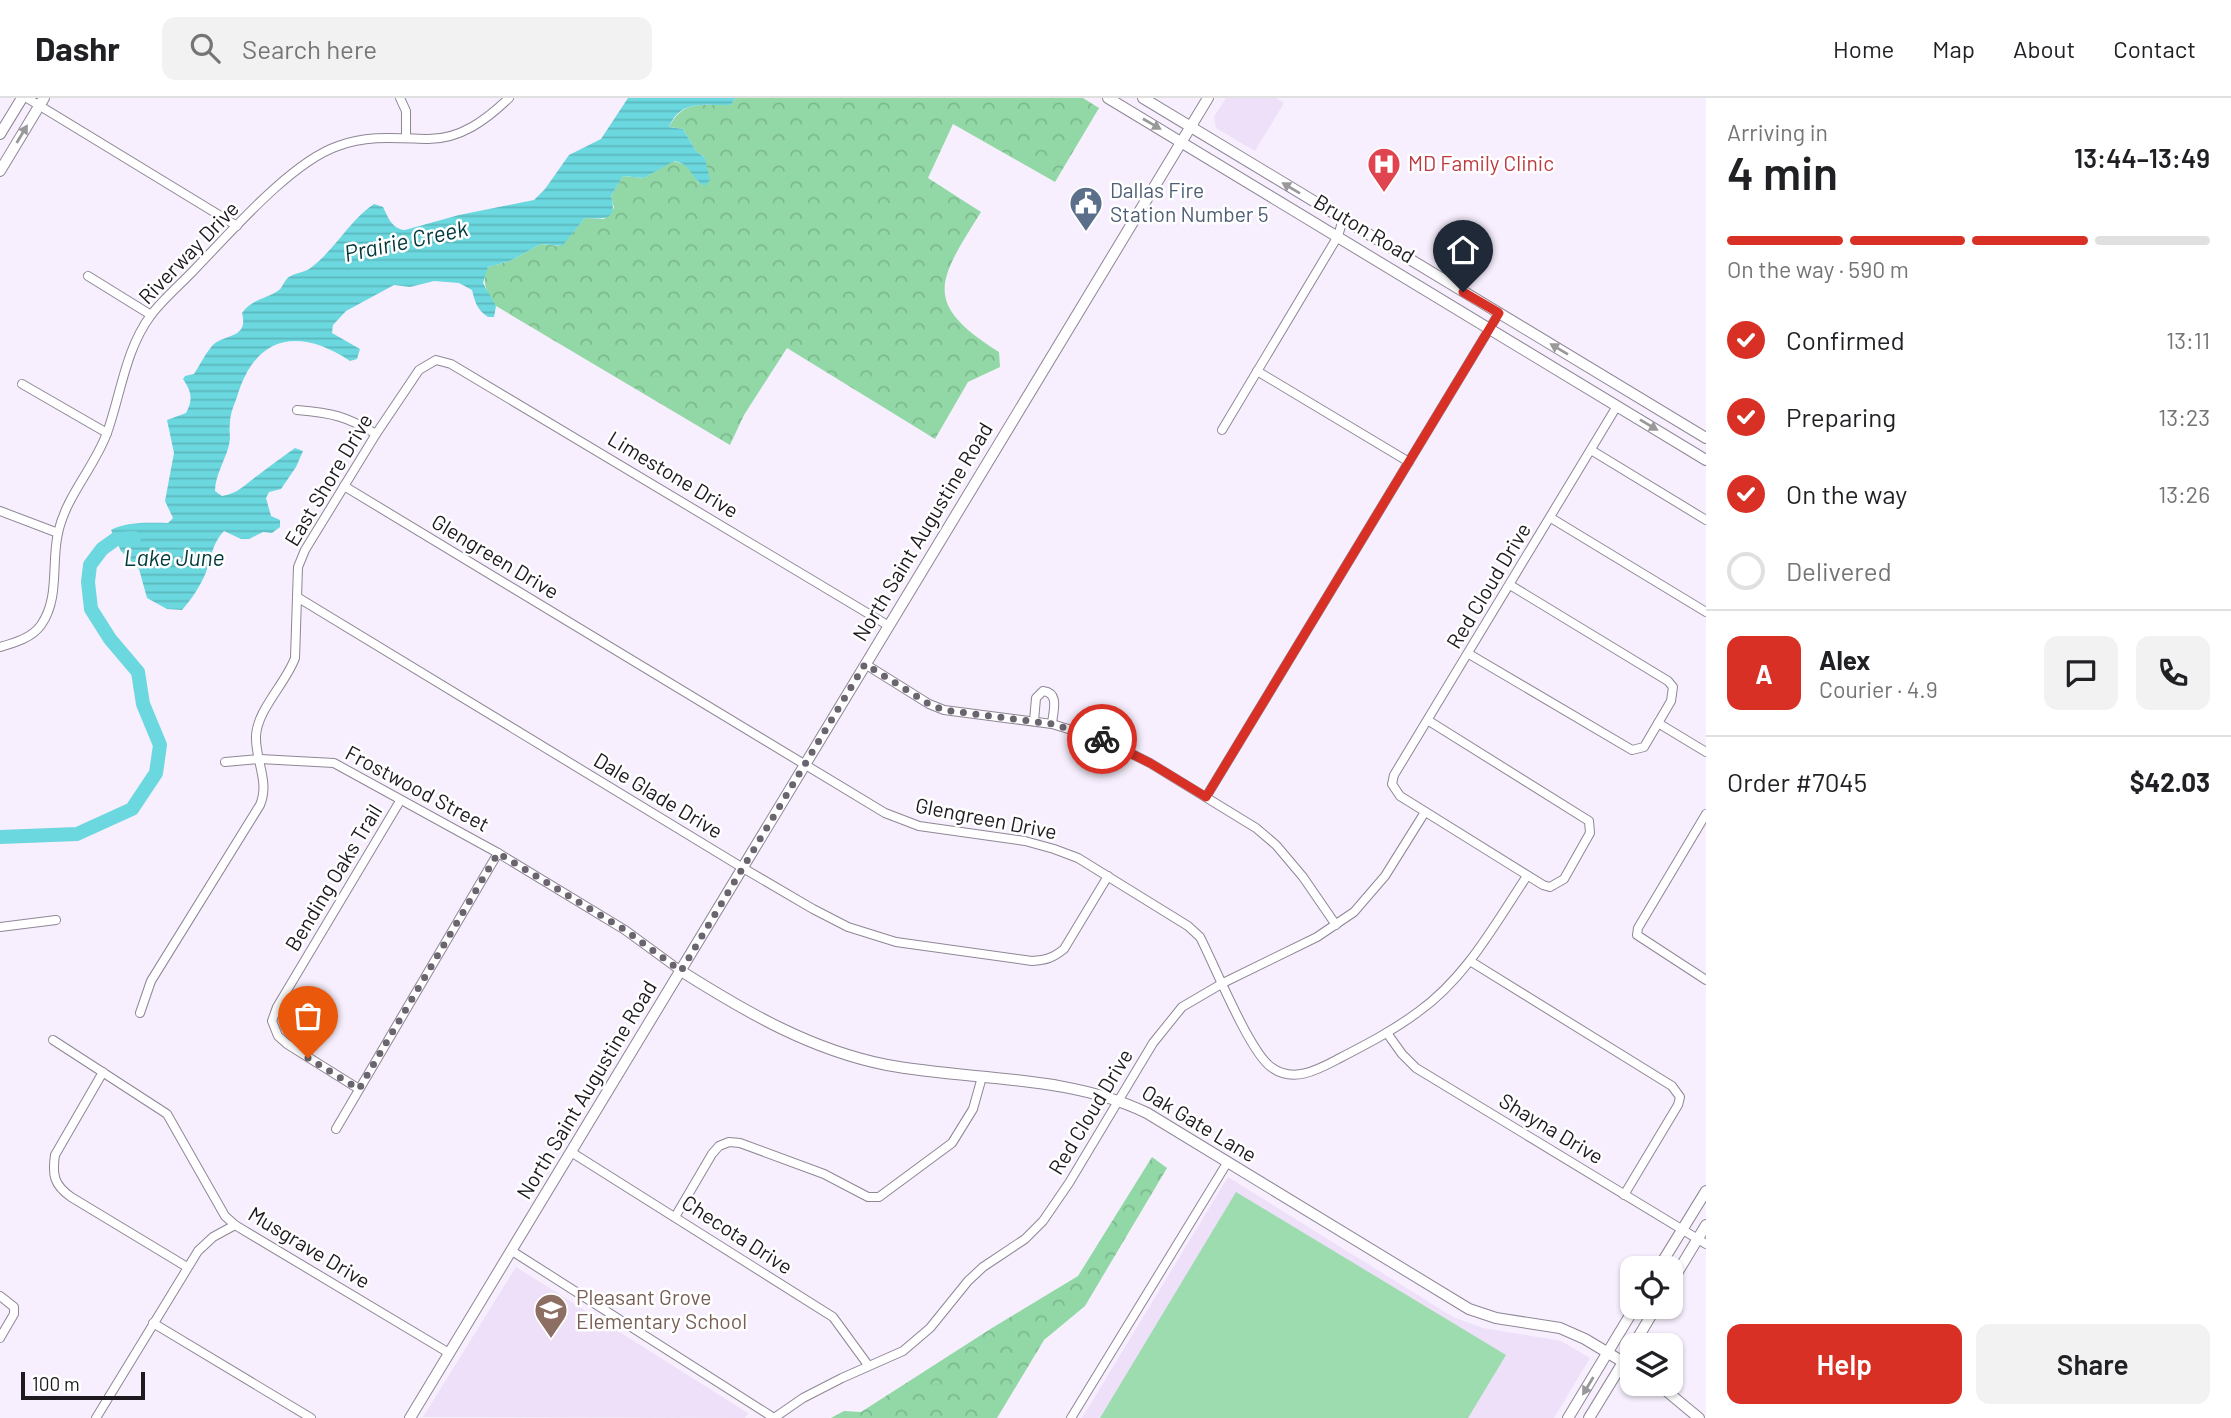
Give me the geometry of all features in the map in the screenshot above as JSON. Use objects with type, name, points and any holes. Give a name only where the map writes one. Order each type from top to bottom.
[{"type":"street","points":[[0,134],[22,98]]},
{"type":"street","points":[[27,98],[42,102],[237,226]]},
{"type":"street","points":[[400,98],[406,111],[406,136]]},
{"type":"street","name":"Riverway Drive","points":[[0,648],[35,631],[46,617],[52,599],[58,533],[68,505],[107,433],[129,357],[150,315],[237,226],[316,155],[339,145],[370,138],[406,136],[429,139],[460,133],[488,119],[509,98]]},
{"type":"street","name":"Bruton Road","points":[[1108,98],[1706,460]]},
{"type":"street","name":"Bruton Road","points":[[1143,98],[1706,438]]},
{"type":"street","name":"North Saint Augustine Road","points":[[410,1418],[1209,98]]},
{"type":"street","points":[[0,171],[42,102]]},
{"type":"street","points":[[1222,430],[1338,236],[1343,219]]},
{"type":"street","points":[[88,276],[150,315]]},
{"type":"street","points":[[1206,797],[1499,313]]},
{"type":"street","name":"Limestone Drive","points":[[436,360],[451,364],[889,626]]},
{"type":"street","name":"East Shore Drive","points":[[140,1013],[151,981],[265,794],[256,736],[261,718],[292,669],[295,658],[298,567],[305,550],[419,370],[436,360]]},
{"type":"street","points":[[1584,386],[1593,370]]},
{"type":"street","points":[[1257,371],[1409,462]]},
{"type":"street","points":[[22,384],[107,433]]},
{"type":"street","points":[[1617,406],[1626,390]]},
{"type":"street","name":"Red Cloud Drive","points":[[774,1418],[803,1398],[911,1345],[940,1317],[983,1266],[1036,1229],[1069,1183],[1169,1021],[1194,998],[1336,925],[1354,912],[1385,876],[1425,812],[1400,796],[1392,784],[1394,775],[1617,406]]},
{"type":"street","points":[[296,410],[332,413],[351,419],[376,434]]},
{"type":"street","points":[[1591,450],[1706,520]]},
{"type":"street","name":"Glengreen Drive","points":[[344,486],[885,813],[919,826],[1044,846],[1077,858],[1108,876],[1188,926],[1200,937],[1262,1058],[1273,1068],[1289,1075],[1312,1073],[1387,1033],[1429,1004],[1470,961],[1527,876]]},
{"type":"street","points":[[0,511],[58,533]]},
{"type":"street","points":[[1551,518],[1706,612]]},
{"type":"street","points":[[1469,654],[1626,748],[1637,750],[1644,747],[1673,694],[1673,687],[1668,681],[1510,585]]},
{"type":"street","name":"Dale Glade Drive","points":[[297,597],[743,868],[848,926],[896,942],[1032,961],[1054,957],[1064,949],[1108,876]]},
{"type":"street","points":[[865,664],[929,704],[944,710],[1052,724],[1122,749],[1256,828],[1276,845],[1303,877],[1336,925]]},
{"type":"street","points":[[1034,721],[1036,698],[1043,691],[1048,691],[1054,701],[1052,724]]},
{"type":"street","points":[[1425,812],[1549,887],[1563,879],[1590,833],[1589,821],[1429,721]]},
{"type":"street","points":[[1658,723],[1706,752]]},
{"type":"street","name":"Frostwood Street","points":[[225,762],[260,759],[334,763],[498,853],[625,930],[681,971]]},
{"type":"street","name":"Bending Oaks Trail","points":[[359,1089],[286,1044],[278,1036],[272,1021],[277,1007],[400,801]]},
{"type":"street","points":[[1706,814],[1638,929],[1637,935],[1706,979]]},
{"type":"street","points":[[336,1129],[498,853]]},
{"type":"street","points":[[0,927],[56,920]]},
{"type":"street","points":[[1470,961],[1672,1086],[1680,1097],[1678,1105],[1625,1195]]},
{"type":"street","name":"Oak Gate Lane","points":[[681,971],[751,1014],[825,1048],[886,1065],[1069,1088],[1120,1100],[1147,1113],[1469,1309],[1515,1322],[1560,1328],[1586,1339],[1620,1360]]},
{"type":"street","name":"Shayna Drive","points":[[1387,1033],[1416,1068],[1702,1242]]},
{"type":"street","name":"Musgrave Drive","points":[[53,1041],[167,1114],[225,1216],[235,1225],[449,1353]]},
{"type":"street","points":[[103,1072],[55,1155],[55,1182],[71,1197],[187,1267]]},
{"type":"street","points":[[675,1217],[712,1154],[719,1146],[729,1142],[740,1143],[802,1165],[868,1197],[879,1197],[951,1143],[973,1109],[982,1077]]},
{"type":"street","name":"Checota Drive","points":[[571,1152],[833,1317],[868,1365]]},
{"type":"street","points":[[1072,1418],[1227,1163]]},
{"type":"street","points":[[1666,1256],[1706,1191]]},
{"type":"street","points":[[96,1418],[187,1267],[213,1237],[235,1225]]},
{"type":"street","points":[[1683,1267],[1702,1242],[1706,1225]]},
{"type":"street","points":[[512,1251],[774,1418]]},
{"type":"street","points":[[0,1296],[14,1307],[14,1314],[0,1338]]},
{"type":"street","points":[[1568,1418],[1628,1319]]},
{"type":"street","points":[[153,1323],[311,1418]]},
{"type":"street","points":[[1589,1418],[1620,1376]]},
{"type":"street","points":[[1672,1396],[1699,1418]]},
{"type":"shaded area","points":[[1226,98],[1276,98],[1284,103],[1255,151],[1216,128],[1214,117]]},
{"type":"shaded area","points":[[1228,1177],[1453,1317],[1483,1328],[1561,1341],[1590,1358],[1554,1418],[1082,1418]]},
{"type":"shaded area","name":"Pleasant Grove Elementary School","points":[[516,1267],[748,1413],[745,1418],[423,1417]]},
{"type":"green space","points":[[735,98],[1083,98],[1099,108],[1055,182],[953,124],[928,178],[981,212],[955,256],[947,274],[945,290],[948,304],[957,319],[999,352],[1000,367],[968,382],[935,439],[787,348],[744,415],[730,445],[496,306],[490,297],[485,283],[488,267],[510,261],[541,244],[561,246],[585,218],[604,219],[614,208],[611,196],[623,176],[644,178],[673,161],[687,165],[699,183],[705,158],[696,151],[683,129],[669,127],[681,111],[703,105],[731,105]]},
{"type":"green space","points":[[1152,1157],[1167,1168],[1085,1306],[1044,1340],[997,1418],[831,1418],[844,1411],[861,1412],[1078,1276]]},
{"type":"green space","points":[[1236,1192],[1506,1355],[1468,1418],[1100,1418]]},
{"type":"water","name":"Lake June","points":[[628,98],[735,98],[731,105],[695,106],[680,111],[669,127],[683,129],[696,151],[705,158],[710,180],[705,186],[685,165],[674,161],[644,178],[623,176],[611,196],[613,210],[608,217],[585,218],[562,246],[541,244],[510,261],[488,267],[483,283],[496,306],[494,317],[488,317],[481,312],[472,290],[459,283],[434,281],[410,287],[394,285],[346,311],[333,325],[332,333],[360,349],[357,359],[350,361],[331,350],[297,341],[281,343],[267,349],[255,360],[245,376],[231,413],[229,446],[215,491],[222,496],[233,493],[295,448],[303,451],[281,489],[269,492],[266,498],[271,516],[280,520],[280,527],[272,533],[263,532],[249,539],[241,539],[224,531],[215,543],[201,584],[182,610],[167,609],[147,598],[139,569],[121,551],[111,530],[132,524],[168,523],[173,518],[165,501],[174,453],[167,420],[186,413],[190,396],[183,379],[194,374],[212,346],[239,332],[243,322],[242,313],[246,308],[279,290],[289,277],[310,268],[374,204],[383,207],[394,225],[405,230],[459,215],[534,200],[569,155],[601,139]]},
{"type":"waterway","name":"Prairie Creek","points":[[0,837],[77,834],[132,809],[156,773],[160,745],[143,704],[138,672],[110,639],[91,609],[88,582],[90,565],[102,549],[116,539],[134,538]]},
{"type":"way so far","points":[[308,1058],[359,1089],[498,853],[625,930],[681,971],[865,664],[929,704],[944,710],[1052,724],[1102,739]]},
{"type":"place","name":"MD Family Clinic","points":[[1384,194]]},
{"type":"place","name":"Dallas Fire Station Number 5","points":[[1086,233]]},
{"type":"place","name":"Pleasant Grove Elementary School","points":[[551,1340]]},
{"type":"route","points":[[1102,739],[1150,763],[1206,797],[1499,313],[1463,292]]}]
